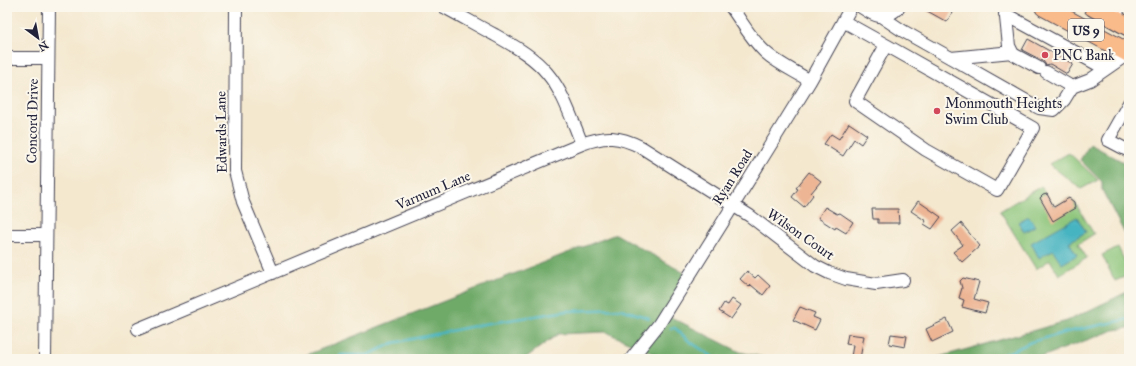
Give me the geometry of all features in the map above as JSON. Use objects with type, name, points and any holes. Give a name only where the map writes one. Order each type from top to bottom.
[{"type":"highway","name":"US 9","points":[[1044,7],[1129,53]]},
{"type":"highway","name":"US 9","points":[[1093,7],[1121,18]]},
{"type":"street","name":"Concord Drive","points":[[45,359],[45,235],[49,7]]},
{"type":"street","name":"Edwards Lane","points":[[236,7],[235,171],[243,202],[273,273]]},
{"type":"street","points":[[444,7],[518,48],[536,61],[547,72],[557,87],[582,144]]},
{"type":"street","points":[[731,7],[764,51],[810,81]]},
{"type":"street","name":"Ryan Road","points":[[631,359],[659,324],[810,81],[851,7]]},
{"type":"street","points":[[861,7],[876,16],[886,17],[899,7]]},
{"type":"street","points":[[1005,10],[1106,69]]},
{"type":"street","points":[[1005,10],[1009,46],[1013,54],[1072,87]]},
{"type":"street","points":[[882,16],[902,31],[1039,108],[1054,110],[1064,100],[1072,87],[1090,80],[1129,53]]},
{"type":"street","points":[[843,21],[1033,128],[997,190],[926,150],[855,101],[886,46]]},
{"type":"street","points":[[951,58],[1012,52]]},
{"type":"street","points":[[7,58],[48,58]]},
{"type":"street","points":[[1129,103],[1108,140],[1129,151]]},
{"type":"street","name":"Varnum Lane","points":[[138,329],[593,140],[614,137],[631,142],[732,205]]},
{"type":"street","name":"Wilson Court","points":[[732,205],[750,216],[815,266],[829,273],[876,284],[903,280]]},
{"type":"street","points":[[7,235],[45,235]]},
{"type":"green space","points":[[1090,144],[1129,165],[1129,242],[1102,190],[1102,182],[1080,160]]},
{"type":"green space","points":[[1069,153],[1098,180],[1081,189],[1049,164]]},
{"type":"green space","points":[[1041,186],[1054,207],[1069,198],[1074,201],[1094,234],[1078,244],[1087,258],[1059,275],[1050,260],[1036,269],[1000,211]]},
{"type":"green space","points":[[616,234],[688,275],[665,314],[740,352],[770,359],[665,359],[606,332],[558,334],[524,359],[296,359]]},
{"type":"green space","points":[[1118,247],[1129,270],[1129,275],[1115,281],[1102,255]]},
{"type":"green space","points":[[1129,291],[1129,328],[1114,330],[1036,359],[932,359],[1067,321]]},
{"type":"water","points":[[1029,216],[1035,226],[1024,232],[1018,222]]},
{"type":"water","points":[[1077,217],[1086,232],[1069,242],[1077,255],[1062,264],[1053,250],[1039,258],[1031,243]]},
{"type":"building","points":[[920,7],[955,7],[947,22]]},
{"type":"building","name":"PNC Bank","points":[[1028,39],[1073,64],[1067,74],[1050,64],[1046,65],[1043,61],[1022,50]]},
{"type":"building","points":[[849,123],[867,135],[861,144],[854,139],[843,156],[824,144],[831,134],[839,139]]},
{"type":"building","points":[[809,172],[821,181],[811,193],[813,195],[804,207],[792,197],[798,189],[796,188]]},
{"type":"building","points":[[1047,194],[1054,207],[1069,198],[1074,202],[1075,208],[1053,221],[1040,198]]},
{"type":"building","points":[[918,201],[941,217],[932,229],[924,224],[926,221],[911,211]]},
{"type":"building","points":[[825,207],[837,214],[840,213],[853,222],[846,233],[836,227],[835,229],[818,218]]},
{"type":"building","points":[[872,209],[898,209],[899,223],[878,223],[878,219],[873,219]]},
{"type":"building","points":[[961,223],[980,246],[962,262],[953,252],[963,245],[952,231]]},
{"type":"building","points":[[747,271],[755,278],[758,275],[770,286],[763,295],[751,285],[749,287],[740,279]]},
{"type":"building","points":[[963,278],[979,282],[974,299],[988,303],[985,313],[962,307],[964,300],[959,298],[962,288],[960,281]]},
{"type":"building","points":[[732,299],[741,305],[731,319],[719,311],[724,303],[728,305]]},
{"type":"building","points":[[800,307],[815,313],[813,317],[820,320],[815,330],[793,320]]},
{"type":"building","points":[[947,319],[953,332],[932,342],[926,329]]},
{"type":"building","points":[[848,334],[864,336],[860,359],[851,357],[853,345],[846,344]]},
{"type":"building","points":[[891,334],[907,336],[905,347],[889,344]]},
{"type":"waterway","points":[[338,359],[341,355],[368,355],[393,343],[484,324],[567,311],[621,309],[649,318]]},
{"type":"waterway","points":[[995,359],[1031,342],[1067,332],[1129,319]]},
{"type":"waterway","points":[[671,328],[675,328],[689,341],[716,359]]},
{"type":"place","name":"PNC Bank","points":[[1045,55]]},
{"type":"place","name":"Monmouth Heights Swim Club","points":[[937,111]]}]
